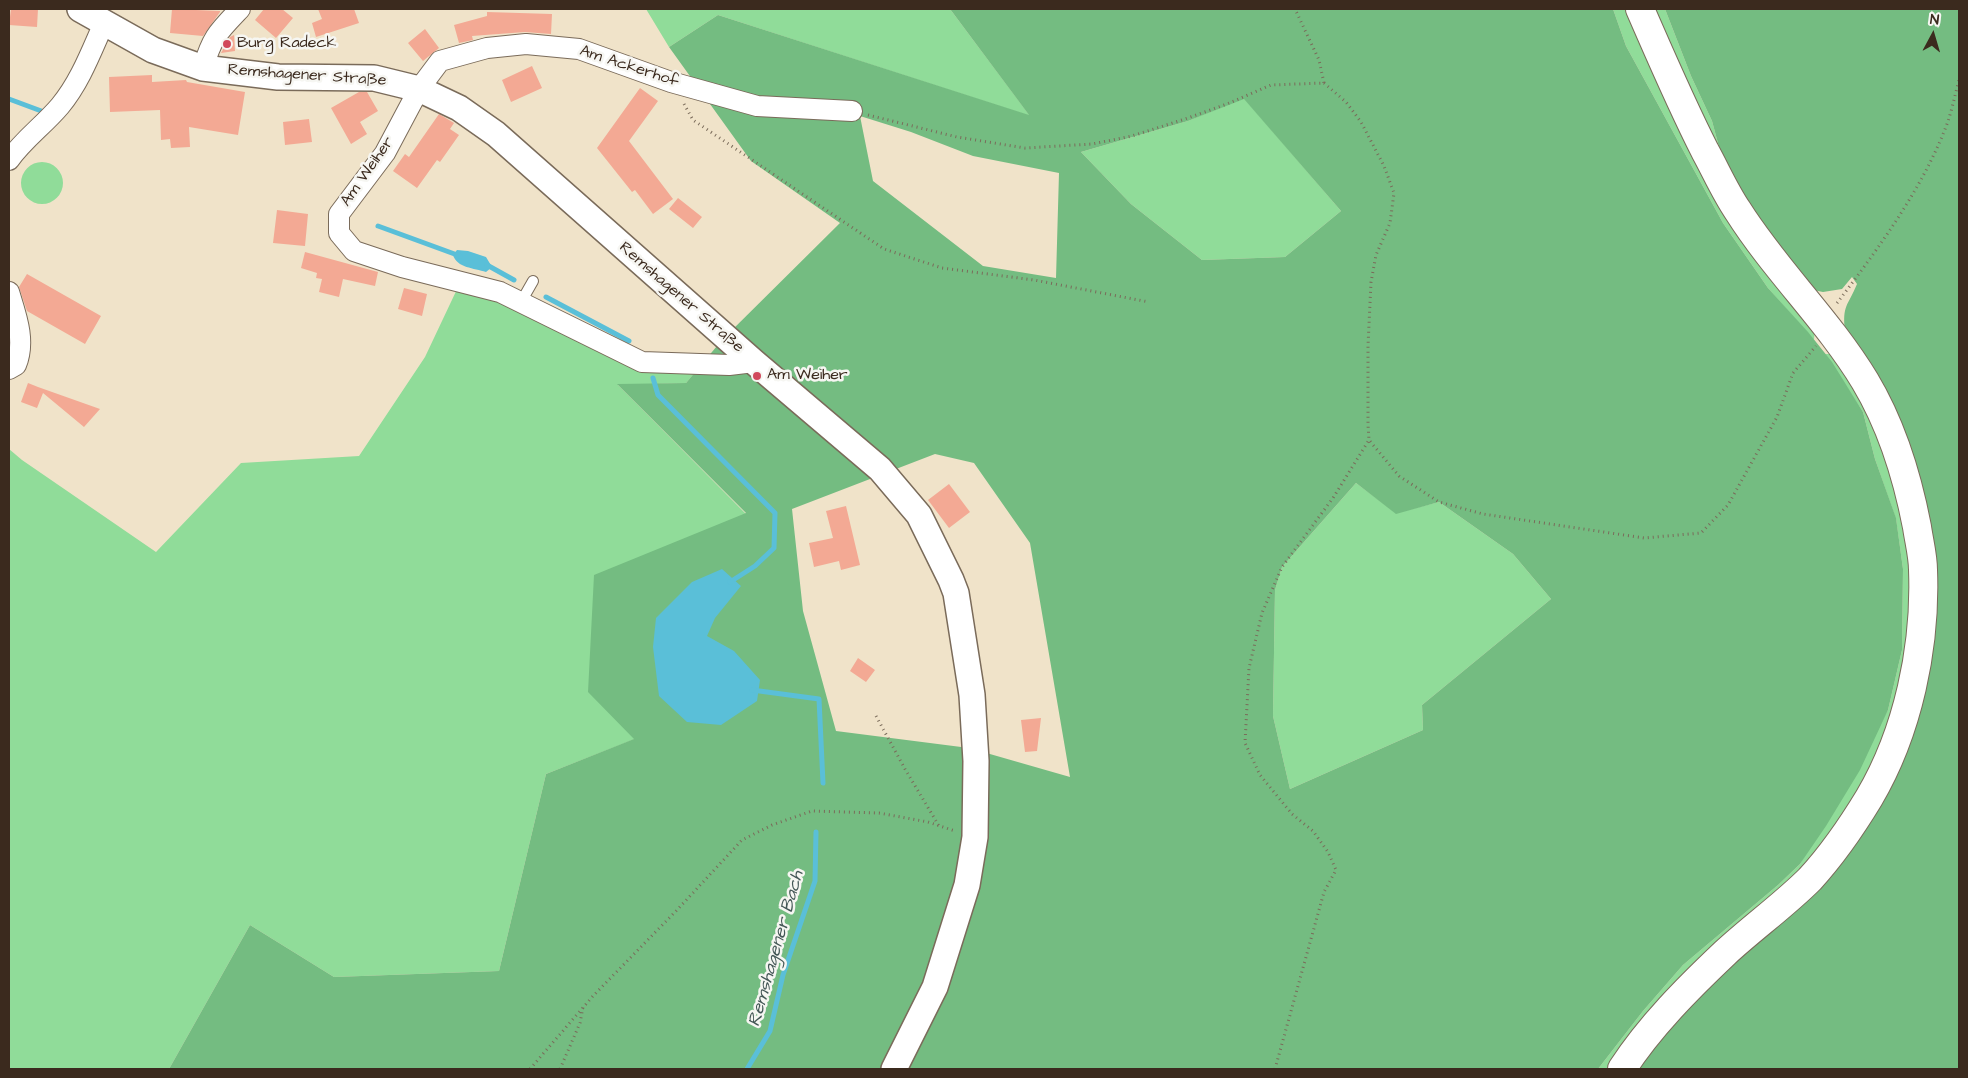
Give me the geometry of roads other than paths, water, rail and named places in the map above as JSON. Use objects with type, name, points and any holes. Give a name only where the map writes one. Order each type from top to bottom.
[{"type":"main road","points":[[1622,1069],[1652,1027],[1724,954],[1810,878],[1870,798],[1894,747],[1907,706],[1919,642],[1924,568],[1911,498],[1902,463],[1889,427],[1865,382],[1836,338],[1769,256],[1737,210],[1674,89],[1640,9]]},
{"type":"street","name":"Remshagener Straße","points":[[80,9],[153,50],[204,68],[278,77],[374,78],[419,88],[459,108],[496,134],[754,362],[880,469],[919,515],[956,593],[972,695],[976,761],[975,837],[967,885],[935,987],[894,1069]]},
{"type":"street","points":[[204,68],[210,45],[217,32],[240,9]]},
{"type":"street","points":[[9,160],[21,143],[59,106],[73,88],[104,24]]},
{"type":"street","name":"Am Ackerhof","points":[[419,88],[440,61],[487,48],[526,44],[579,50],[671,82],[757,106],[852,110]]},
{"type":"street","name":"Am Weiher","points":[[419,88],[385,153],[339,214],[339,233],[354,251],[402,267],[500,292],[642,362],[729,365],[754,362]]},
{"type":"street","points":[[9,292],[19,330],[20,347],[16,365],[9,369]]},
{"type":"lane","points":[[521,302],[533,281]]},
{"type":"water","points":[[457,250],[468,251],[486,257],[492,267],[486,272],[462,265],[458,263],[453,255]]},
{"type":"water","points":[[722,569],[741,586],[715,618],[707,636],[734,651],[760,680],[757,701],[721,725],[687,722],[659,696],[653,647],[656,618],[692,582]]},
{"type":"waterway","name":"Remshagener Bach","points":[[9,99],[44,112]]},
{"type":"waterway","name":"Remshagener Bach","points":[[378,226],[460,256]]},
{"type":"waterway","name":"Remshagener Bach","points":[[487,265],[514,280]]},
{"type":"waterway","name":"Remshagener Bach","points":[[546,297],[629,341]]},
{"type":"waterway","name":"Remshagener Bach","points":[[653,378],[658,395],[775,513],[774,548],[755,566],[730,582]]},
{"type":"waterway","name":"Remshagener Bach","points":[[752,690],[819,699],[823,783]]},
{"type":"waterway","name":"Remshagener Bach","points":[[747,1069],[770,1031],[783,975],[815,881],[816,832]]},
{"type":"place","name":"Burg Radeck","points":[[227,44]]},
{"type":"place","name":"Am Weiher","points":[[757,376]]}]
